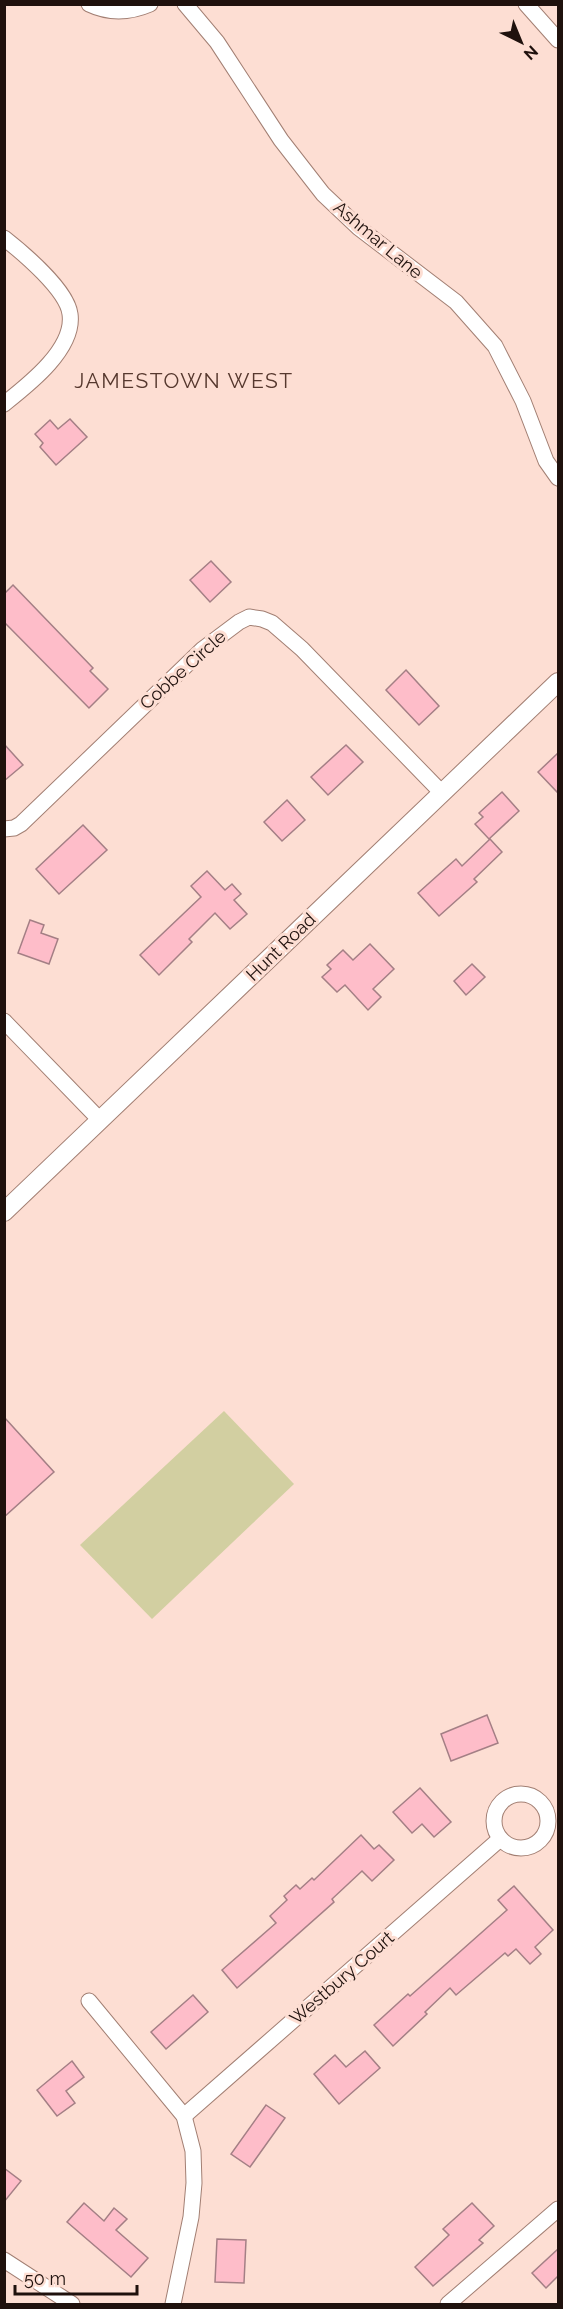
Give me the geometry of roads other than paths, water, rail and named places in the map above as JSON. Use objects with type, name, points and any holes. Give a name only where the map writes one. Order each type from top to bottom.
[{"type":"street","points":[[89,4],[111,12],[133,11],[150,4]]},
{"type":"street","name":"Ashmar Lane","points":[[185,4],[217,42],[280,140],[323,194],[359,228],[456,302],[495,346],[523,402],[546,461],[558,478]]},
{"type":"street","points":[[526,4],[558,40]]},
{"type":"street","points":[[4,238],[38,265],[67,303],[70,314],[70,330],[61,349],[35,379],[4,404]]},
{"type":"street","name":"Cobbe Circle","points":[[4,829],[14,828],[21,824],[203,649],[249,617],[272,623],[302,649],[442,793]]},
{"type":"street","name":"Hunt Road","points":[[4,1212],[558,682]]},
{"type":"street","points":[[4,1021],[100,1120]]},
{"type":"street","name":"Westbury Court","points":[[184,2116],[500,1839]]},
{"type":"street","points":[[89,2001],[184,2116],[193,2151],[194,2183],[191,2217],[174,2304]]},
{"type":"street","points":[[448,2304],[558,2209]]},
{"type":"street","points":[[4,2260],[72,2304]]},
{"type":"district","name":"JAMESTOWN WEST","points":[[184,381]]}]
